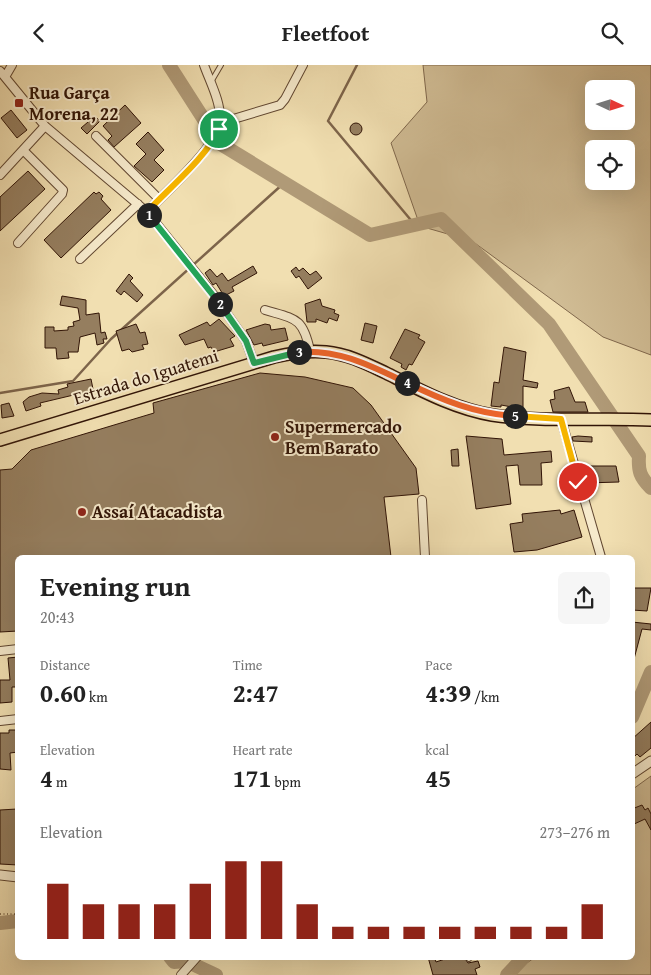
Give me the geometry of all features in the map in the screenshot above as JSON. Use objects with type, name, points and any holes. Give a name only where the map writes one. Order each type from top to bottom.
[{"type":"main road","name":"Estrada do Iguatemi","points":[[0,440],[254,363],[294,352],[310,351],[328,352],[352,358],[431,395],[493,415],[561,419],[651,420]]},
{"type":"street","points":[[12,65],[2,74],[45,126],[147,212],[216,298],[246,341],[254,363]]},
{"type":"street","points":[[147,212],[214,140],[220,123],[218,105],[204,65]]},
{"type":"street","points":[[220,123],[280,105],[303,65]]},
{"type":"street","points":[[0,175],[45,126]]},
{"type":"street","points":[[96,135],[158,199]]},
{"type":"street","points":[[18,243],[63,190],[24,151]]},
{"type":"street","points":[[80,259],[138,204]]},
{"type":"street","points":[[265,310],[297,321],[306,331],[310,351]]},
{"type":"street","points":[[561,419],[600,555]]},
{"type":"street","points":[[422,500],[425,555]]},
{"type":"street","points":[[0,651],[15,649]]},
{"type":"street","points":[[0,721],[15,719]]},
{"type":"street","points":[[635,772],[651,761]]},
{"type":"street","points":[[0,875],[15,877]]},
{"type":"street","points":[[182,974],[194,960]]},
{"type":"lane","points":[[210,83],[221,65]]},
{"type":"path","points":[[0,915],[15,914]]},
{"type":"shaded area","points":[[423,65],[651,65],[651,355],[603,337],[472,241],[420,226],[391,143],[427,102]]},
{"type":"shaded area","points":[[651,776],[651,975],[509,975],[531,960],[635,960],[635,788]]},
{"type":"building","points":[[125,105],[141,123],[114,147],[108,140],[112,136],[103,126]]},
{"type":"building","points":[[11,110],[27,130],[17,138],[1,118]]},
{"type":"building","points":[[95,116],[100,121],[87,134],[81,128]]},
{"type":"building","points":[[354,123],[358,123],[362,129],[358,135],[354,135],[350,131],[350,127]]},
{"type":"building","points":[[148,132],[164,150],[154,160],[164,170],[152,182],[134,166],[146,154],[136,144]]},
{"type":"building","points":[[28,171],[45,189],[0,231],[0,197]]},
{"type":"building","points":[[94,192],[96,194],[99,192],[103,196],[101,199],[111,210],[61,258],[44,240]]},
{"type":"building","points":[[253,266],[257,273],[232,287],[234,291],[224,296],[216,283],[213,285],[205,273],[210,269],[217,277],[222,273],[228,281]]},
{"type":"building","points":[[296,267],[299,271],[303,268],[310,275],[316,271],[322,278],[308,289],[299,276],[296,278],[291,271]]},
{"type":"building","points":[[129,274],[133,278],[130,281],[143,295],[137,302],[124,291],[121,295],[116,291]]},
{"type":"building","points":[[62,296],[86,300],[86,315],[99,313],[101,333],[105,332],[107,339],[103,339],[104,343],[97,345],[95,333],[80,337],[78,352],[68,352],[69,358],[57,359],[56,348],[45,348],[45,327],[54,327],[54,331],[68,330],[68,327],[74,326],[73,322],[80,320],[78,308],[60,305]]},
{"type":"building","points":[[320,299],[322,306],[335,310],[334,313],[339,315],[337,321],[329,318],[327,323],[316,319],[316,322],[307,322],[305,304]]},
{"type":"building","points":[[219,319],[235,336],[230,339],[234,346],[214,352],[211,347],[208,348],[204,339],[185,345],[179,335],[207,322],[210,326]]},
{"type":"building","points":[[365,323],[377,326],[373,343],[361,340]]},
{"type":"building","points":[[136,324],[140,333],[145,332],[148,344],[142,345],[144,349],[132,352],[129,349],[122,351],[116,331]]},
{"type":"building","points":[[265,324],[270,325],[271,330],[285,328],[288,340],[263,346],[262,343],[254,345],[246,330]]},
{"type":"building","points":[[405,329],[420,335],[418,338],[425,342],[412,365],[409,364],[406,370],[401,367],[402,364],[390,358]]},
{"type":"building","points":[[504,347],[526,352],[523,380],[538,383],[537,388],[523,386],[523,409],[501,405],[501,407],[491,406],[494,382],[499,383]]},
{"type":"building","points":[[260,373],[305,377],[353,388],[371,405],[416,468],[419,494],[384,497],[391,555],[15,555],[15,631],[0,632],[0,470],[12,469],[31,450],[154,413],[153,403]]},
{"type":"building","points":[[91,379],[94,394],[87,397],[86,392],[40,403],[41,406],[26,411],[23,402],[29,397],[42,393],[59,394],[58,390],[68,387],[67,384]]},
{"type":"building","points":[[569,387],[575,402],[585,402],[588,412],[553,412],[550,400],[555,399],[554,391]]},
{"type":"building","points":[[9,403],[14,416],[2,418],[1,405]]},
{"type":"building","points":[[466,436],[502,439],[504,455],[551,451],[552,462],[541,463],[542,485],[520,485],[518,465],[506,466],[511,504],[476,509]]},
{"type":"building","points":[[572,437],[592,437],[592,442],[573,441]]},
{"type":"building","points":[[458,449],[459,466],[452,466],[451,450]]},
{"type":"building","points":[[580,466],[616,466],[619,482],[585,483]]},
{"type":"building","points":[[560,510],[561,514],[574,510],[582,537],[537,550],[514,552],[510,524],[523,522],[522,514]]},
{"type":"building","points":[[635,588],[651,588],[647,611],[635,610]]},
{"type":"building","points":[[635,622],[651,624],[651,630],[642,629],[635,655]]},
{"type":"building","points":[[15,657],[15,687],[12,687],[12,702],[0,703],[0,680],[10,680],[8,658]]},
{"type":"building","points":[[651,722],[651,748],[640,757],[637,754],[635,756],[635,736]]},
{"type":"building","points":[[9,730],[15,730],[15,752],[10,753],[11,770],[0,769],[0,733],[9,733]]},
{"type":"building","points":[[642,805],[645,810],[648,808],[651,814],[651,830],[645,819],[635,824],[635,808]]},
{"type":"building","points":[[15,809],[15,865],[0,864],[0,810]]},
{"type":"building","points":[[429,960],[435,960],[436,962],[442,960],[466,960],[468,963],[478,961],[480,967],[475,969],[477,975],[433,975]]},
{"type":"waterway","points":[[169,65],[219,143],[370,235],[441,219],[549,324],[639,456],[640,473],[651,488]]},
{"type":"waterway","points":[[357,65],[328,121],[415,225]]},
{"type":"waterway","points":[[0,393],[73,381],[111,339],[284,183]]},
{"type":"waterway","points":[[635,710],[651,672]]},
{"type":"waterway","points":[[0,923],[15,921]]},
{"type":"waterway","points":[[172,960],[174,962],[186,961],[216,975]]},
{"type":"waterway","points":[[507,975],[521,960]]},
{"type":"place","name":"Rua Garça Morena, 22","points":[[19,103]]},
{"type":"place","name":"Supermercado Bem Barato","points":[[275,437]]},
{"type":"place","name":"Assaí Atacadista","points":[[82,512]]},
{"type":"route","points":[[219,129],[214,140],[205,151],[147,212],[216,298],[246,341],[254,363],[294,352],[328,352],[352,358],[431,395],[473,410],[493,415],[561,419],[578,482]]}]
